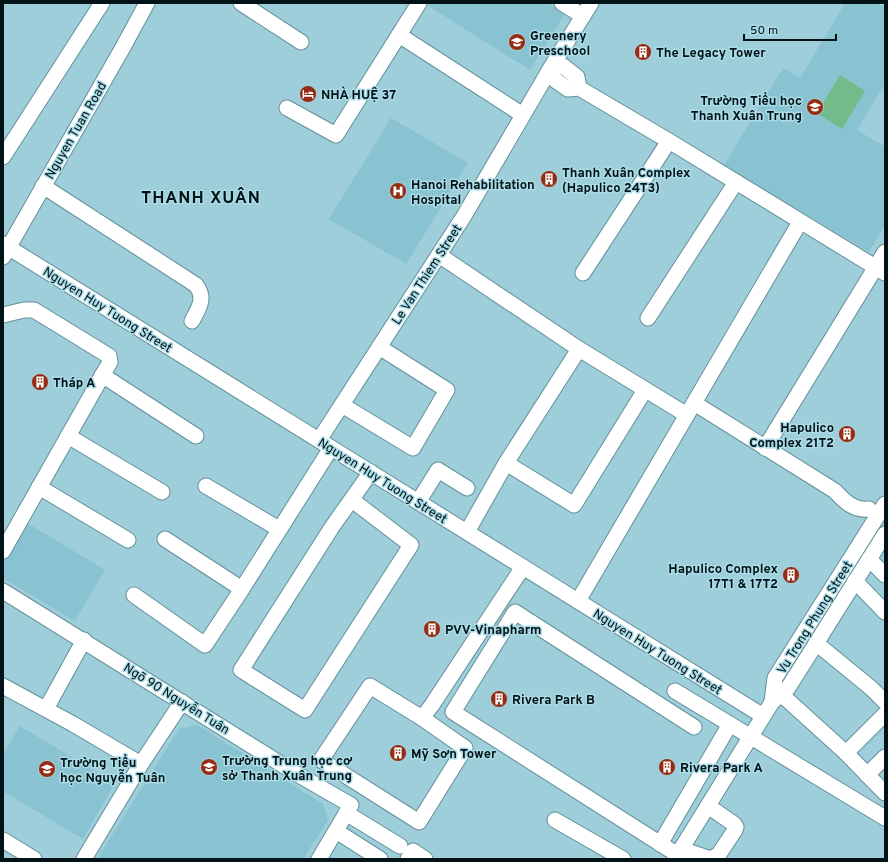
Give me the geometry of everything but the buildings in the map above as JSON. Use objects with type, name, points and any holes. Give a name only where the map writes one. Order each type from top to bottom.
[{"type":"street","points":[[3,156],[102,3]]},
{"type":"street","name":"Nguyen Tuan Road","points":[[5,249],[43,186],[147,3]]},
{"type":"street","points":[[241,3],[301,42]]},
{"type":"street","points":[[287,108],[336,135],[419,3]]},
{"type":"street","points":[[562,3],[587,7]]},
{"type":"street","name":"Le Van Thiem Street","points":[[134,595],[205,645],[279,529],[346,408],[464,216],[587,7]]},
{"type":"street","points":[[399,35],[523,115]]},
{"type":"street","points":[[550,69],[563,66],[577,77],[579,88],[669,141],[880,270]]},
{"type":"street","points":[[583,273],[669,141]]},
{"type":"street","points":[[648,318],[736,182]]},
{"type":"street","points":[[43,186],[196,285],[200,293],[201,306],[192,321]]},
{"type":"street","points":[[578,601],[800,222]]},
{"type":"street","name":"Nguyen Huy Tuong Street","points":[[5,249],[371,472],[763,716]]},
{"type":"street","points":[[765,448],[880,270],[885,252]]},
{"type":"street","points":[[439,255],[579,349],[645,390],[691,409],[765,448],[835,490],[843,500],[851,505],[861,510],[877,510]]},
{"type":"street","points":[[3,315],[24,310],[34,310],[109,356],[110,362],[3,551]]},
{"type":"street","points":[[346,408],[413,448],[447,390],[383,349]]},
{"type":"street","points":[[468,532],[506,463],[579,349]]},
{"type":"street","points":[[102,375],[196,436]]},
{"type":"street","points":[[506,463],[574,505],[645,390]]},
{"type":"street","points":[[68,436],[162,492]]},
{"type":"street","points":[[418,502],[438,470],[467,488]]},
{"type":"street","points":[[352,500],[411,545],[305,710],[241,670],[332,527],[371,472]]},
{"type":"street","points":[[206,486],[279,529]]},
{"type":"street","points":[[39,487],[128,540]]},
{"type":"street","name":"Vu Trong Phung Street","points":[[777,698],[775,678],[877,510]]},
{"type":"street","name":"Vu Trong Phung Street","points":[[777,698],[788,688],[885,534]]},
{"type":"street","points":[[165,539],[242,589]]},
{"type":"street","points":[[869,559],[885,575]]},
{"type":"street","points":[[422,718],[523,567]]},
{"type":"street","points":[[855,581],[885,612]]},
{"type":"street","name":"Ngõ 90 Nguyễn Tuân","points":[[3,590],[297,774],[347,807],[400,846]]},
{"type":"street","points":[[694,727],[515,612],[453,712],[678,854],[712,859],[719,854],[735,830],[736,827],[734,824],[708,806]]},
{"type":"street","points":[[46,709],[84,640]]},
{"type":"street","points":[[816,643],[871,688],[885,702]]},
{"type":"street","points":[[3,686],[141,764]]},
{"type":"street","points":[[370,686],[422,718],[465,748],[419,822],[321,760],[370,686]]},
{"type":"street","points":[[675,691],[885,818]]},
{"type":"street","points":[[678,854],[763,716],[777,698],[846,753],[885,793]]},
{"type":"street","points":[[84,859],[141,764],[182,702]]},
{"type":"street","points":[[846,753],[885,714]]},
{"type":"street","points":[[660,844],[730,724]]},
{"type":"street","points":[[867,775],[885,757]]},
{"type":"street","points":[[317,859],[336,830],[347,807]]},
{"type":"street","points":[[317,859],[347,807]]},
{"type":"street","points":[[555,820],[623,859]]},
{"type":"street","points":[[336,830],[380,859]]},
{"type":"street","points":[[3,840],[34,859]]},
{"type":"street","points":[[408,859],[413,851],[425,859]]},
{"type":"shaded area","name":"Greenery Preschool","points":[[428,3],[548,3],[565,14],[530,70],[427,5]]},
{"type":"shaded area","name":"Trường Tiểu học Thanh Xuân Trung","points":[[845,3],[876,3],[885,8],[885,83],[857,130],[885,147],[885,225],[869,252],[724,165],[783,68],[800,78]]},
{"type":"shaded area","name":"Hanoi Rehabilitation Hospital","points":[[391,118],[468,163],[406,264],[329,219]]},
{"type":"shaded area","points":[[27,523],[105,570],[75,621],[3,578],[3,563]]},
{"type":"shaded area","name":"Trường Trung học cơ sở Thanh Xuân Trung","points":[[197,725],[323,804],[328,820],[303,859],[97,859],[179,729]]},
{"type":"shaded area","name":"Trường Tiểu học Nguyễn Tuân","points":[[20,726],[115,783],[83,839],[3,791],[3,754]]},
{"type":"green space","points":[[840,75],[865,91],[842,129],[817,113]]},
{"type":"place","name":"Greenery Preschool","points":[[517,42]]},
{"type":"place","name":"The Legacy Tower","points":[[643,52]]},
{"type":"place","name":"NHÀ HUỆ 37","points":[[308,94]]},
{"type":"place","name":"Trường Tiểu học Thanh Xuân Trung","points":[[815,107]]},
{"type":"place","name":"Thanh Xuân Complex (Hapulico 24T3)","points":[[549,179]]},
{"type":"place","name":"Hanoi Rehabilitation Hospital","points":[[398,191]]},
{"type":"place","name":"Tháp A","points":[[40,382]]},
{"type":"place","name":"Hapulico Complex 21T2","points":[[847,434]]},
{"type":"place","name":"Hapulico Complex 17T1 & 17T2","points":[[791,575]]},
{"type":"place","name":"PVV-Vinapharm","points":[[432,629]]},
{"type":"place","name":"Rivera Park B","points":[[499,699]]},
{"type":"place","name":"Mỹ Sơn Tower","points":[[398,753]]},
{"type":"place","name":"Trường Trung học cơ sở Thanh Xuân Trung","points":[[209,767]]},
{"type":"place","name":"Rivera Park A","points":[[667,767]]},
{"type":"place","name":"Trường Tiểu học Nguyễn Tuân","points":[[47,769]]},
{"type":"district","name":"THANH XUÂN","points":[[201,197]]}]
